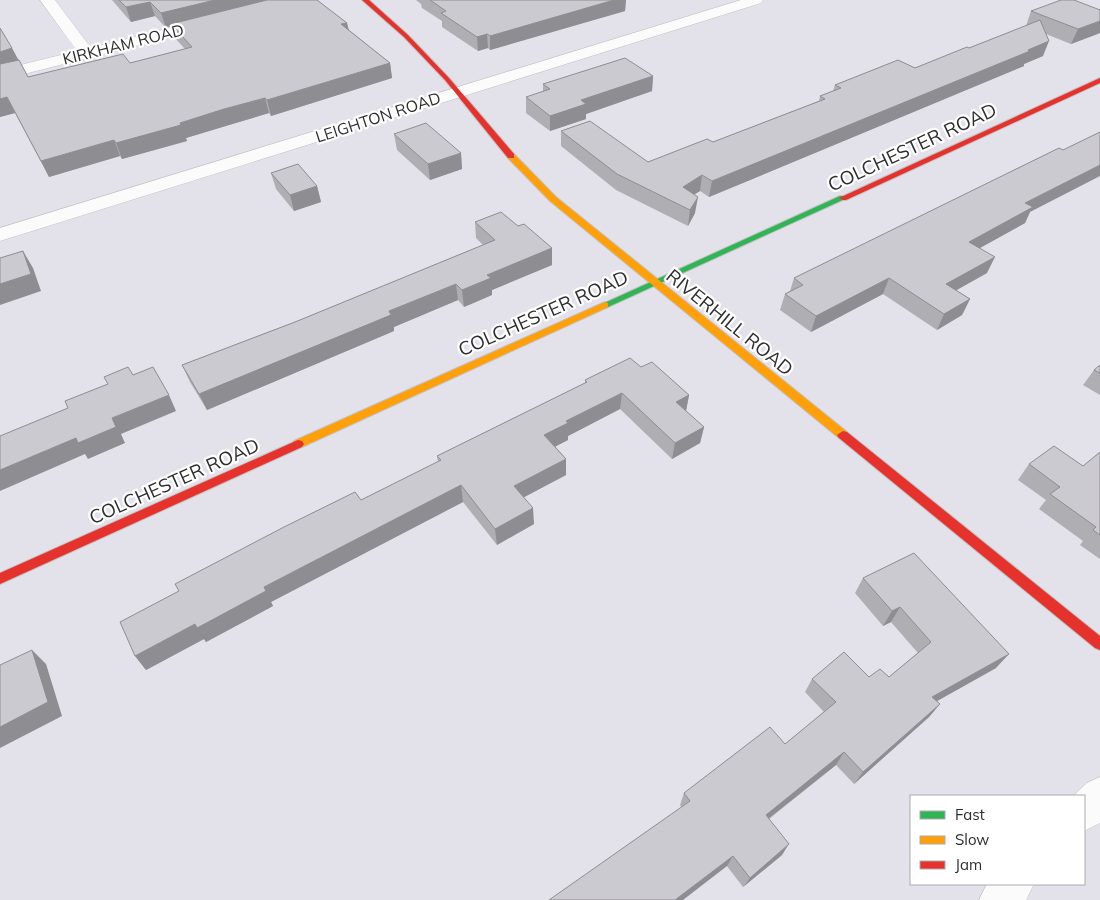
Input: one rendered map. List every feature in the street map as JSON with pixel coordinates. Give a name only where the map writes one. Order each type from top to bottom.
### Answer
[{"type":"street","points":[[47,0],[86,53]]},
{"type":"street","name":"RIVERHILL ROAD","points":[[365,0],[406,36],[458,92],[498,142],[553,199],[1100,644]]},
{"type":"street","name":"LEIGHTON ROAD","points":[[0,235],[756,0]]},
{"type":"street","name":"KIRKHAM ROAD","points":[[0,74],[229,18]]},
{"type":"street","name":"COLCHESTER ROAD","points":[[0,579],[1100,80]]},
{"type":"street","points":[[1085,811],[1100,796]]},
{"type":"street","points":[[998,900],[1013,885]]},
{"type":"building","points":[[119,0],[215,0],[161,13],[150,2],[126,7]]},
{"type":"building","points":[[267,0],[317,0],[347,23],[341,24],[390,63],[267,100],[265,98],[224,109],[180,123],[181,125],[116,143],[114,140],[41,161],[7,97],[0,99],[0,64],[19,60],[28,77],[123,54],[130,63],[192,47],[171,24]]},
{"type":"building","points":[[430,0],[614,0],[490,36],[487,34],[477,37],[441,13],[446,11]]},
{"type":"building","points":[[1061,0],[1074,0],[1100,10],[1100,21],[1078,29],[1031,11]]},
{"type":"building","points":[[1040,20],[1049,41],[1028,50],[1030,51],[712,181],[702,175],[683,187],[698,197],[690,210],[617,174],[561,131],[590,121],[648,162],[707,139],[713,142],[825,99],[820,96],[841,88],[835,85],[898,60],[915,68]]},
{"type":"building","points":[[0,28],[12,48],[0,52]]},
{"type":"building","points":[[625,58],[653,76],[581,100],[586,104],[550,116],[526,97],[550,89],[543,84]]},
{"type":"building","points":[[426,123],[461,153],[428,164],[394,134]]},
{"type":"building","points":[[1100,132],[1100,165],[1025,203],[1033,207],[969,242],[995,257],[946,284],[970,299],[944,314],[889,278],[816,316],[785,294],[803,285],[794,278],[1059,148],[1063,150]]},
{"type":"building","points":[[298,164],[317,186],[290,195],[271,173]]},
{"type":"building","points":[[501,212],[518,226],[524,224],[552,248],[487,275],[491,278],[462,290],[456,284],[389,311],[391,315],[199,394],[182,365],[295,322],[495,240],[475,222]]},
{"type":"building","points":[[23,251],[31,274],[0,284],[0,258]]},
{"type":"building","points":[[630,358],[641,367],[652,362],[689,395],[676,402],[704,427],[675,443],[622,393],[566,421],[568,423],[544,435],[566,459],[514,486],[533,508],[495,529],[461,485],[264,587],[266,591],[197,628],[195,624],[135,656],[120,622],[179,591],[175,584],[355,492],[361,500],[441,460],[437,456],[587,382],[585,380]]},
{"type":"building","points":[[1100,365],[1100,373],[1094,370]]},
{"type":"building","points":[[128,367],[133,375],[153,367],[169,395],[112,418],[116,427],[78,443],[76,438],[0,470],[0,436],[68,408],[65,401],[108,384],[104,377]]},
{"type":"building","points":[[1054,446],[1083,466],[1100,452],[1100,535],[1093,530],[1096,527],[1050,494],[1060,487],[1029,464]]},
{"type":"building","points":[[914,553],[1009,654],[932,697],[940,704],[863,772],[844,752],[766,815],[789,844],[750,878],[733,856],[675,900],[549,900],[690,801],[684,793],[770,727],[785,744],[836,702],[812,679],[844,652],[869,677],[880,669],[889,677],[931,642],[900,607],[892,611],[863,578]]},
{"type":"building","points":[[32,650],[48,702],[0,727],[0,665]]},
{"type":"traffic: fast","points":[[605,305],[843,198]]},
{"type":"traffic: slow","points":[[511,156],[553,199],[843,435]]},
{"type":"traffic: slow","points":[[298,444],[605,305]]},
{"type":"traffic: jam","points":[[365,0],[406,36],[447,79],[511,156]]},
{"type":"traffic: jam","points":[[843,198],[1100,80]]},
{"type":"traffic: jam","points":[[843,435],[1100,644]]},
{"type":"traffic: jam","points":[[0,579],[298,444]]}]
